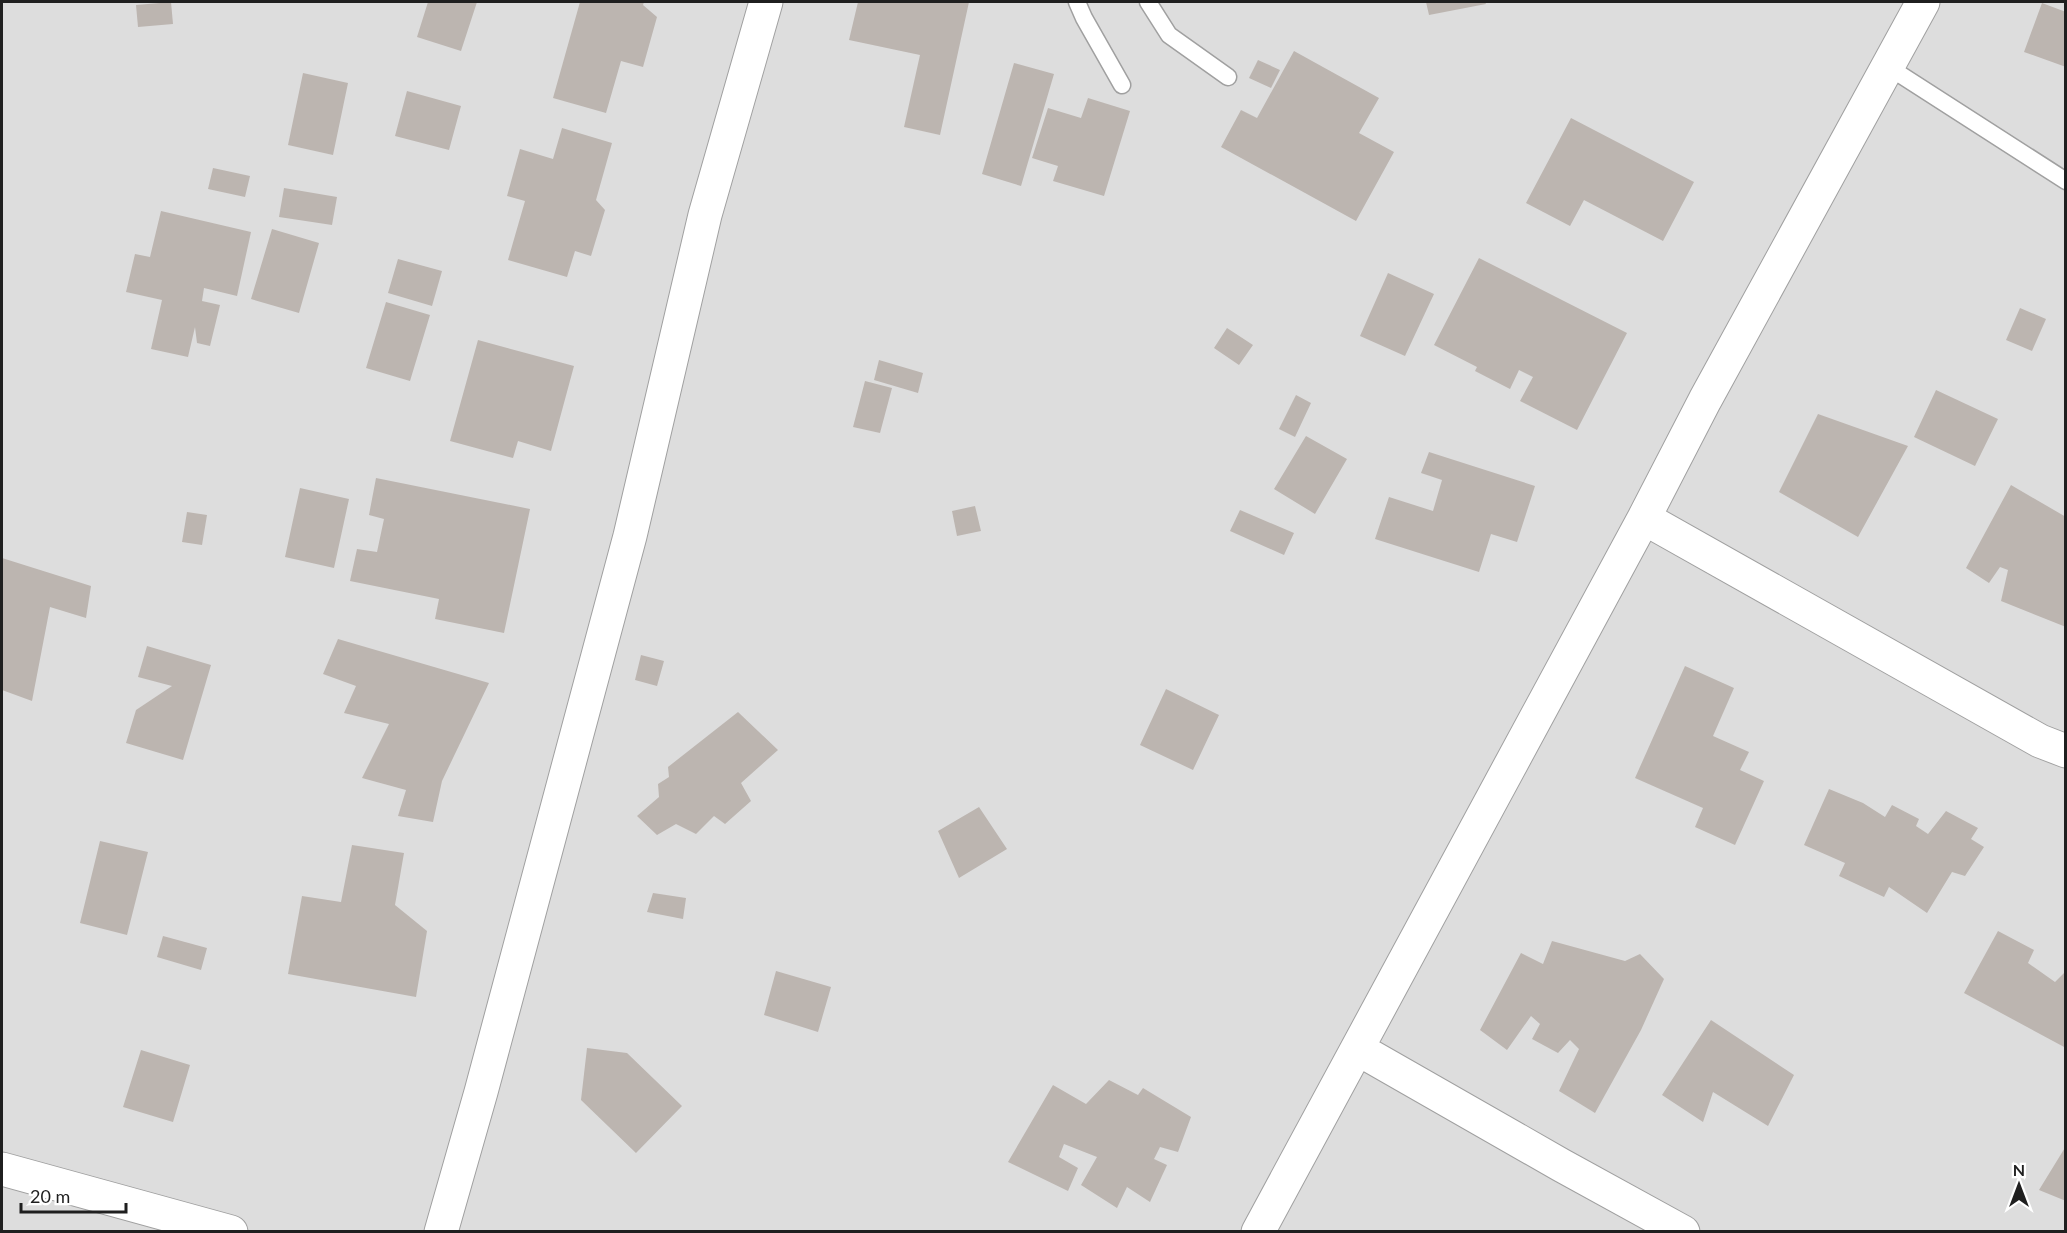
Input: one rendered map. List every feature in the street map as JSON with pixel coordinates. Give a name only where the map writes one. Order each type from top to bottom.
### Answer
[{"type":"street","points":[[441,1232],[481,1092],[630,536],[705,215],[766,2]]},
{"type":"street","points":[[1258,1232],[1644,518],[1705,400],[1923,2]]},
{"type":"street","points":[[1644,518],[2040,741],[2066,752]]},
{"type":"street","points":[[1358,1049],[1683,1232]]},
{"type":"street","points":[[2,1169],[231,1232]]},
{"type":"lane","points":[[1077,2],[1122,85]]},
{"type":"lane","points":[[1148,2],[1170,34],[1228,77]]},
{"type":"lane","points":[[1887,66],[2066,181]]},
{"type":"shaded area","points":[[2,2],[2065,2],[2065,1231],[2,1231]]},
{"type":"building","points":[[171,2],[173,24],[138,27],[136,5]]},
{"type":"building","points":[[428,2],[477,2],[461,51],[417,37]]},
{"type":"building","points":[[580,2],[644,2],[643,5],[657,17],[643,67],[621,61],[606,113],[553,98]]},
{"type":"building","points":[[858,2],[969,2],[940,135],[904,127],[920,55],[849,40]]},
{"type":"building","points":[[1426,2],[1485,2],[1486,4],[1429,15]]},
{"type":"building","points":[[2042,3],[2066,12],[2066,67],[2024,52]]},
{"type":"building","points":[[1294,51],[1379,98],[1359,133],[1394,152],[1356,221],[1221,147],[1241,110],[1257,118]]},
{"type":"building","points":[[1258,60],[1280,70],[1271,88],[1249,78]]},
{"type":"building","points":[[1014,63],[1054,74],[1021,186],[982,174]]},
{"type":"building","points":[[303,73],[348,83],[333,155],[288,145]]},
{"type":"building","points":[[407,91],[461,106],[449,150],[395,136]]},
{"type":"building","points":[[1088,98],[1130,111],[1104,196],[1053,181],[1058,166],[1032,158],[1048,108],[1081,118]]},
{"type":"building","points":[[1571,118],[1694,182],[1663,241],[1584,200],[1570,226],[1526,203]]},
{"type":"building","points":[[562,128],[612,143],[596,200],[605,210],[591,256],[575,251],[567,277],[508,260],[525,201],[507,196],[520,149],[553,159]]},
{"type":"building","points":[[213,168],[250,176],[245,197],[208,189]]},
{"type":"building","points":[[284,188],[337,197],[332,225],[279,217]]},
{"type":"building","points":[[161,211],[251,232],[237,296],[204,288],[202,301],[220,305],[210,346],[197,343],[195,327],[188,357],[151,349],[162,300],[126,292],[135,254],[150,257]]},
{"type":"building","points":[[272,229],[319,243],[299,313],[251,299]]},
{"type":"building","points":[[1479,258],[1627,333],[1577,430],[1520,401],[1533,377],[1519,370],[1510,389],[1475,371],[1477,367],[1434,345]]},
{"type":"building","points":[[398,259],[442,271],[432,306],[388,293]]},
{"type":"building","points":[[1388,273],[1434,294],[1405,356],[1360,336]]},
{"type":"building","points":[[386,302],[430,315],[410,381],[366,368]]},
{"type":"building","points":[[2020,308],[2046,319],[2032,351],[2006,340]]},
{"type":"building","points":[[1227,328],[1253,345],[1239,365],[1214,348]]},
{"type":"building","points":[[478,340],[574,366],[551,451],[518,441],[513,458],[450,441]]},
{"type":"building","points":[[879,360],[923,373],[918,393],[874,380]]},
{"type":"building","points":[[865,381],[892,388],[880,433],[853,427]]},
{"type":"building","points":[[1936,390],[1998,419],[1975,466],[1914,437]]},
{"type":"building","points":[[1296,395],[1311,403],[1295,437],[1279,429]]},
{"type":"building","points":[[1818,414],[1908,446],[1858,537],[1779,492]]},
{"type":"building","points":[[1306,436],[1347,459],[1315,514],[1274,489]]},
{"type":"building","points":[[1429,452],[1535,486],[1517,542],[1491,534],[1479,572],[1375,539],[1389,497],[1433,511],[1442,480],[1421,473]]},
{"type":"building","points":[[376,478],[530,509],[504,633],[435,619],[439,599],[350,581],[357,549],[377,552],[384,519],[369,515]]},
{"type":"building","points":[[2011,485],[2066,517],[2066,627],[2001,601],[2008,570],[2000,567],[1989,583],[1966,568]]},
{"type":"building","points":[[300,488],[349,499],[334,568],[285,557]]},
{"type":"building","points":[[975,506],[981,531],[957,536],[952,511]]},
{"type":"building","points":[[1240,510],[1294,533],[1284,555],[1230,531]]},
{"type":"building","points":[[187,512],[207,515],[202,545],[182,542]]},
{"type":"building","points":[[2,558],[91,586],[86,618],[50,607],[32,701],[2,690]]},
{"type":"building","points":[[338,639],[489,683],[442,781],[433,822],[398,816],[406,790],[362,778],[389,724],[344,713],[356,686],[323,674]]},
{"type":"building","points":[[147,646],[211,665],[183,760],[126,743],[136,710],[172,686],[138,677]]},
{"type":"building","points":[[641,655],[664,661],[657,686],[635,680]]},
{"type":"building","points":[[1685,666],[1734,688],[1713,736],[1749,752],[1740,770],[1764,781],[1735,845],[1695,827],[1703,808],[1635,778]]},
{"type":"building","points":[[1166,689],[1219,715],[1193,770],[1140,745]]},
{"type":"building","points":[[738,712],[778,750],[741,783],[751,801],[725,824],[714,816],[696,834],[676,824],[657,835],[637,816],[659,797],[658,784],[669,777],[668,767]]},
{"type":"building","points":[[1829,789],[1863,803],[1885,817],[1892,805],[1919,819],[1916,826],[1928,834],[1946,811],[1978,828],[1971,839],[1984,847],[1965,876],[1952,872],[1927,913],[1889,887],[1884,897],[1839,876],[1845,863],[1804,845]]},
{"type":"building","points":[[979,807],[1007,849],[959,878],[938,831]]},
{"type":"building","points":[[100,841],[148,852],[127,935],[80,923]]},
{"type":"building","points":[[352,845],[404,853],[395,905],[427,931],[416,997],[288,974],[302,896],[341,902]]},
{"type":"building","points":[[653,893],[686,898],[683,919],[647,912]]},
{"type":"building","points":[[1998,931],[2034,950],[2028,963],[2055,982],[2066,971],[2066,1048],[1964,993]]},
{"type":"building","points":[[163,936],[207,948],[201,970],[157,957]]},
{"type":"building","points":[[1552,941],[1625,961],[1640,954],[1664,979],[1641,1030],[1595,1113],[1559,1091],[1579,1049],[1570,1040],[1558,1053],[1532,1039],[1540,1024],[1531,1016],[1507,1050],[1480,1030],[1521,953],[1543,964]]},
{"type":"building","points":[[776,971],[831,987],[818,1032],[764,1015]]},
{"type":"building","points":[[1711,1020],[1794,1075],[1768,1126],[1713,1092],[1703,1122],[1662,1095]]},
{"type":"building","points":[[587,1048],[627,1053],[682,1106],[636,1153],[581,1100]]},
{"type":"building","points":[[141,1050],[190,1065],[173,1122],[123,1107]]},
{"type":"building","points":[[1109,1080],[1138,1095],[1143,1088],[1191,1117],[1178,1152],[1160,1147],[1154,1159],[1167,1165],[1150,1202],[1127,1187],[1117,1208],[1081,1185],[1097,1157],[1064,1144],[1059,1157],[1078,1168],[1068,1191],[1008,1162],[1053,1085],[1086,1104]]},
{"type":"building","points":[[2066,1146],[2066,1201],[2039,1190]]}]
